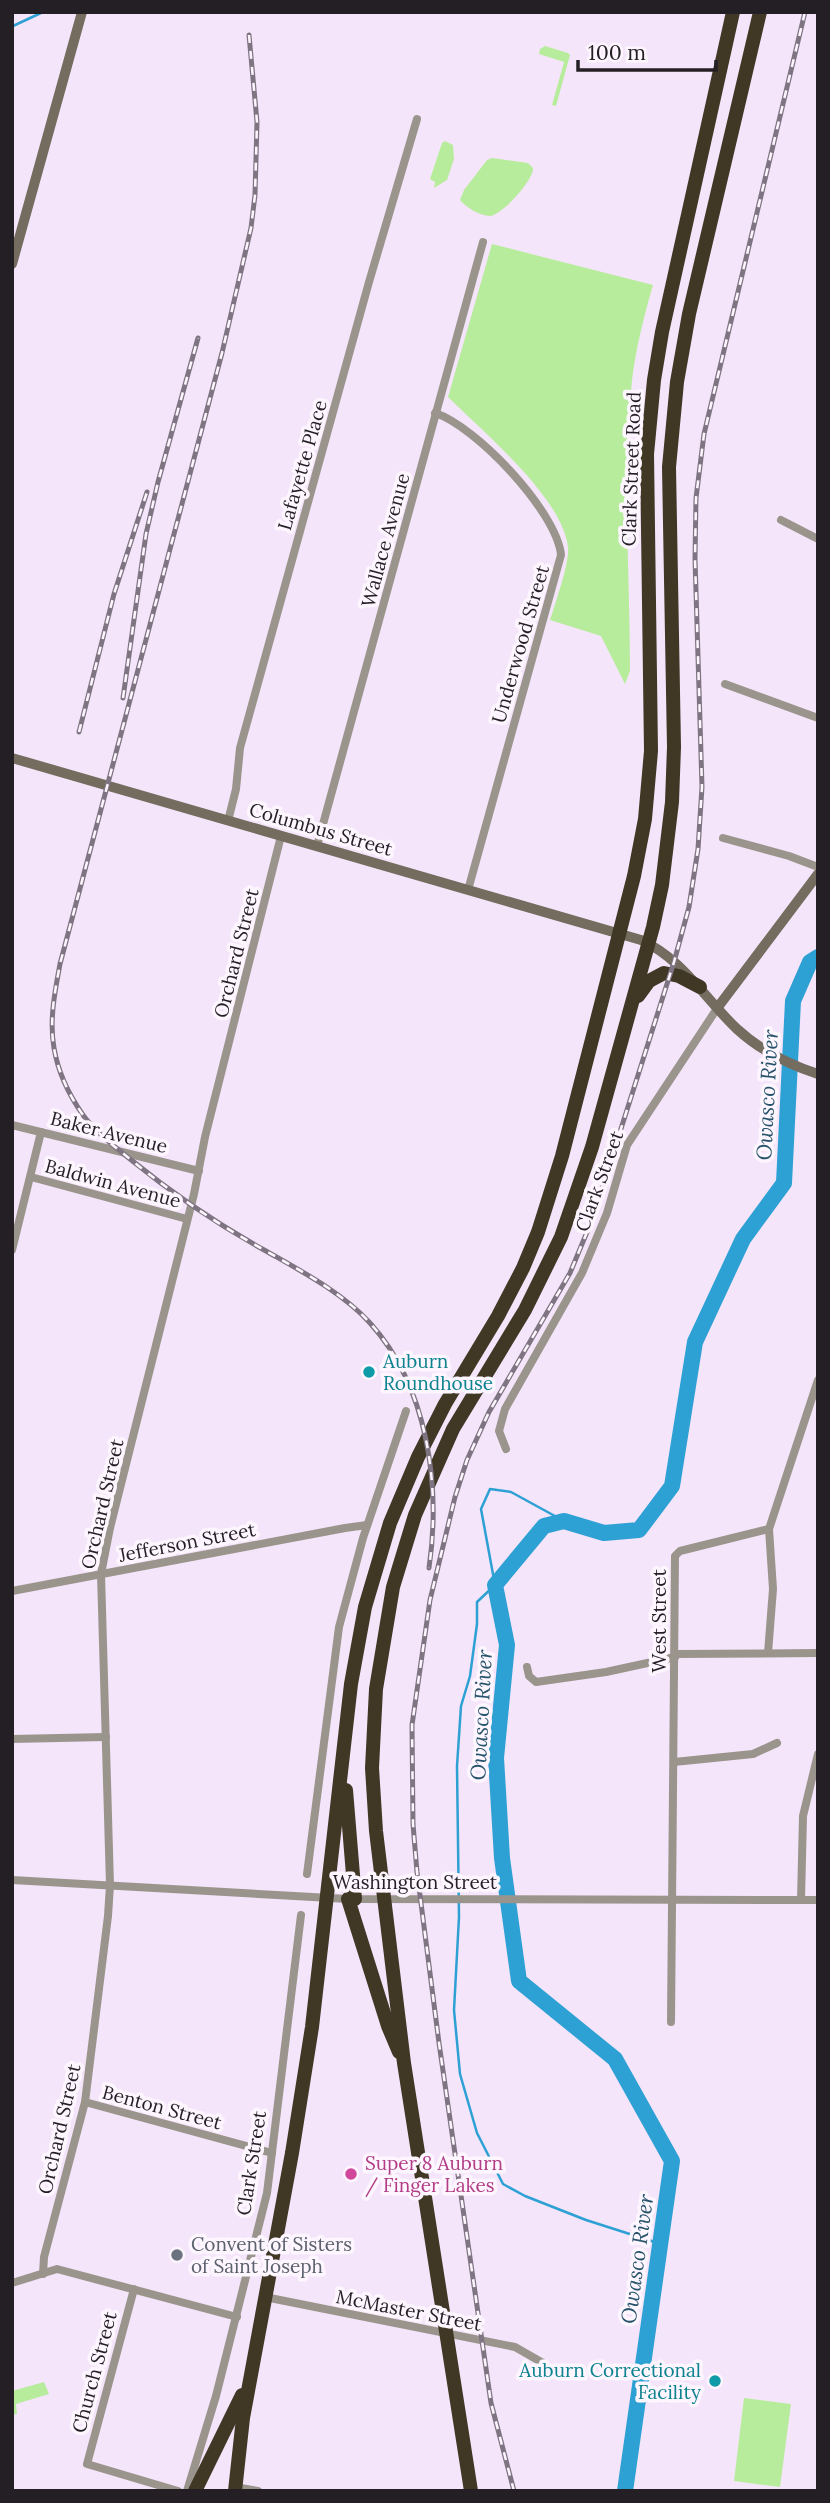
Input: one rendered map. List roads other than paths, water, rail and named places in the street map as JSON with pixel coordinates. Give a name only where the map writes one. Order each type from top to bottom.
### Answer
[{"type":"highway","name":"Clark Street Road","points":[[342,1771],[359,1637],[379,1558],[402,1493],[425,1442],[498,1316],[538,1232],[562,1156],[634,876],[646,809],[651,751],[647,485],[652,393],[662,332],[733,12]]},
{"type":"highway","points":[[730,141],[752,12]]},
{"type":"highway","points":[[471,2491],[404,2063],[373,1791],[373,1727],[380,1657],[393,1587],[415,1515],[437,1462],[470,1399],[525,1310],[561,1237],[592,1147],[649,944],[662,885],[672,802],[674,747],[669,503],[671,432],[687,325],[760,12]]},
{"type":"highway","points":[[629,1013],[645,986],[657,975],[670,974],[700,987]]},
{"type":"highway","points":[[235,2489],[249,2382],[312,2027],[342,1771]]},
{"type":"highway","points":[[342,1771],[346,1792],[351,1899],[388,2025],[404,2063]]},
{"type":"highway","points":[[195,2491],[249,2382]]},
{"type":"street","points":[[12,264],[82,12]]},
{"type":"street","name":"Lafayette Place","points":[[228,821],[237,783],[240,748],[417,119]]},
{"type":"street","name":"Wallace Avenue","points":[[317,846],[483,242]]},
{"type":"street","name":"Underwood Street","points":[[435,414],[465,429],[531,495],[551,523],[561,555],[468,890]]},
{"type":"street","points":[[781,520],[818,538]]},
{"type":"street","points":[[725,684],[818,718]]},
{"type":"street","name":"Columbus Street","points":[[12,758],[619,933],[649,944],[670,958],[747,1037],[777,1058],[818,1074]]},
{"type":"street","name":"Orchard Street","points":[[43,2274],[43,2260],[85,2102],[110,1885],[101,1574],[110,1528],[199,1171],[208,1123],[281,836]]},
{"type":"street","points":[[723,838],[818,867]]},
{"type":"street","name":"Clark Street","points":[[506,1449],[499,1431],[505,1409],[582,1273],[607,1213],[627,1145],[718,1007],[818,874]]},
{"type":"street","name":"Baker Avenue","points":[[12,1125],[199,1171]]},
{"type":"street","points":[[12,1250],[41,1132]]},
{"type":"street","name":"Baldwin Avenue","points":[[31,1177],[187,1219]]},
{"type":"street","points":[[768,1653],[773,1589],[769,1529],[818,1380]]},
{"type":"street","points":[[307,1874],[340,1627],[367,1525],[407,1411]]},
{"type":"street","name":"Jefferson Street","points":[[12,1591],[367,1525]]},
{"type":"street","name":"West Street","points":[[671,2022],[675,1556],[680,1551],[769,1529]]},
{"type":"street","points":[[527,1667],[529,1676],[536,1682],[606,1672],[675,1656],[818,1653]]},
{"type":"street","points":[[12,1739],[106,1737]]},
{"type":"street","points":[[674,1762],[753,1754],[777,1743]]},
{"type":"street","points":[[801,1900],[803,1816],[818,1754]]},
{"type":"street","name":"Washington Street","points":[[12,1880],[351,1899],[818,1900]]},
{"type":"street","name":"Clark Street","points":[[187,2491],[216,2396],[267,2193],[301,1916]]},
{"type":"street","name":"Benton Street","points":[[85,2102],[272,2153]]},
{"type":"street","points":[[12,2283],[57,2269],[237,2317]]},
{"type":"street","name":"Church Street","points":[[134,2289],[87,2464],[178,2491]]},
{"type":"street","name":"McMaster Street","points":[[265,2297],[515,2347],[542,2362]]},
{"type":"street","points":[[235,2489],[258,2491]]},
{"type":"waterway","points":[[13,26],[43,12]]},
{"type":"waterway","name":"Owasco River","points":[[625,2491],[672,2161],[615,2059],[519,1981],[502,1858],[496,1758],[507,1645],[495,1585],[544,1526],[564,1521],[604,1533],[639,1530],[672,1486],[695,1342],[743,1239],[784,1183],[793,1001],[810,962],[818,957]]},
{"type":"waterway","points":[[564,1521],[511,1492],[490,1489],[481,1509],[495,1585],[477,1602],[470,1676],[461,1706],[457,1766],[459,1917],[454,2010],[460,2074],[477,2133],[503,2184],[525,2196],[586,2220],[661,2244]]},
{"type":"railway","points":[[514,2491],[491,2403],[439,2043],[417,1872],[413,1824],[412,1725],[430,1600],[455,1497],[467,1460],[489,1412],[570,1273],[592,1220],[689,907],[698,849],[702,787],[695,559],[696,498],[704,434],[805,12]]},
{"type":"railway","points":[[249,35],[257,122],[255,195],[251,228],[222,353],[60,964],[53,1006],[54,1048],[61,1074],[83,1115],[111,1144],[196,1208],[334,1292],[370,1323],[390,1349],[405,1377],[426,1439],[433,1504],[429,1568]]},
{"type":"railway","points":[[123,698],[146,534],[198,338]]},
{"type":"railway","points":[[79,732],[114,594],[147,492]]},
{"type":"place","name":"Auburn Roundhouse","points":[[369,1372]]},
{"type":"place","name":"Super 8 Auburn / Finger Lakes","points":[[351,2174]]},
{"type":"place","name":"Convent of Sisters of Saint Joseph","points":[[177,2255]]},
{"type":"place","name":"Auburn Correctional Facility","points":[[715,2381]]}]
